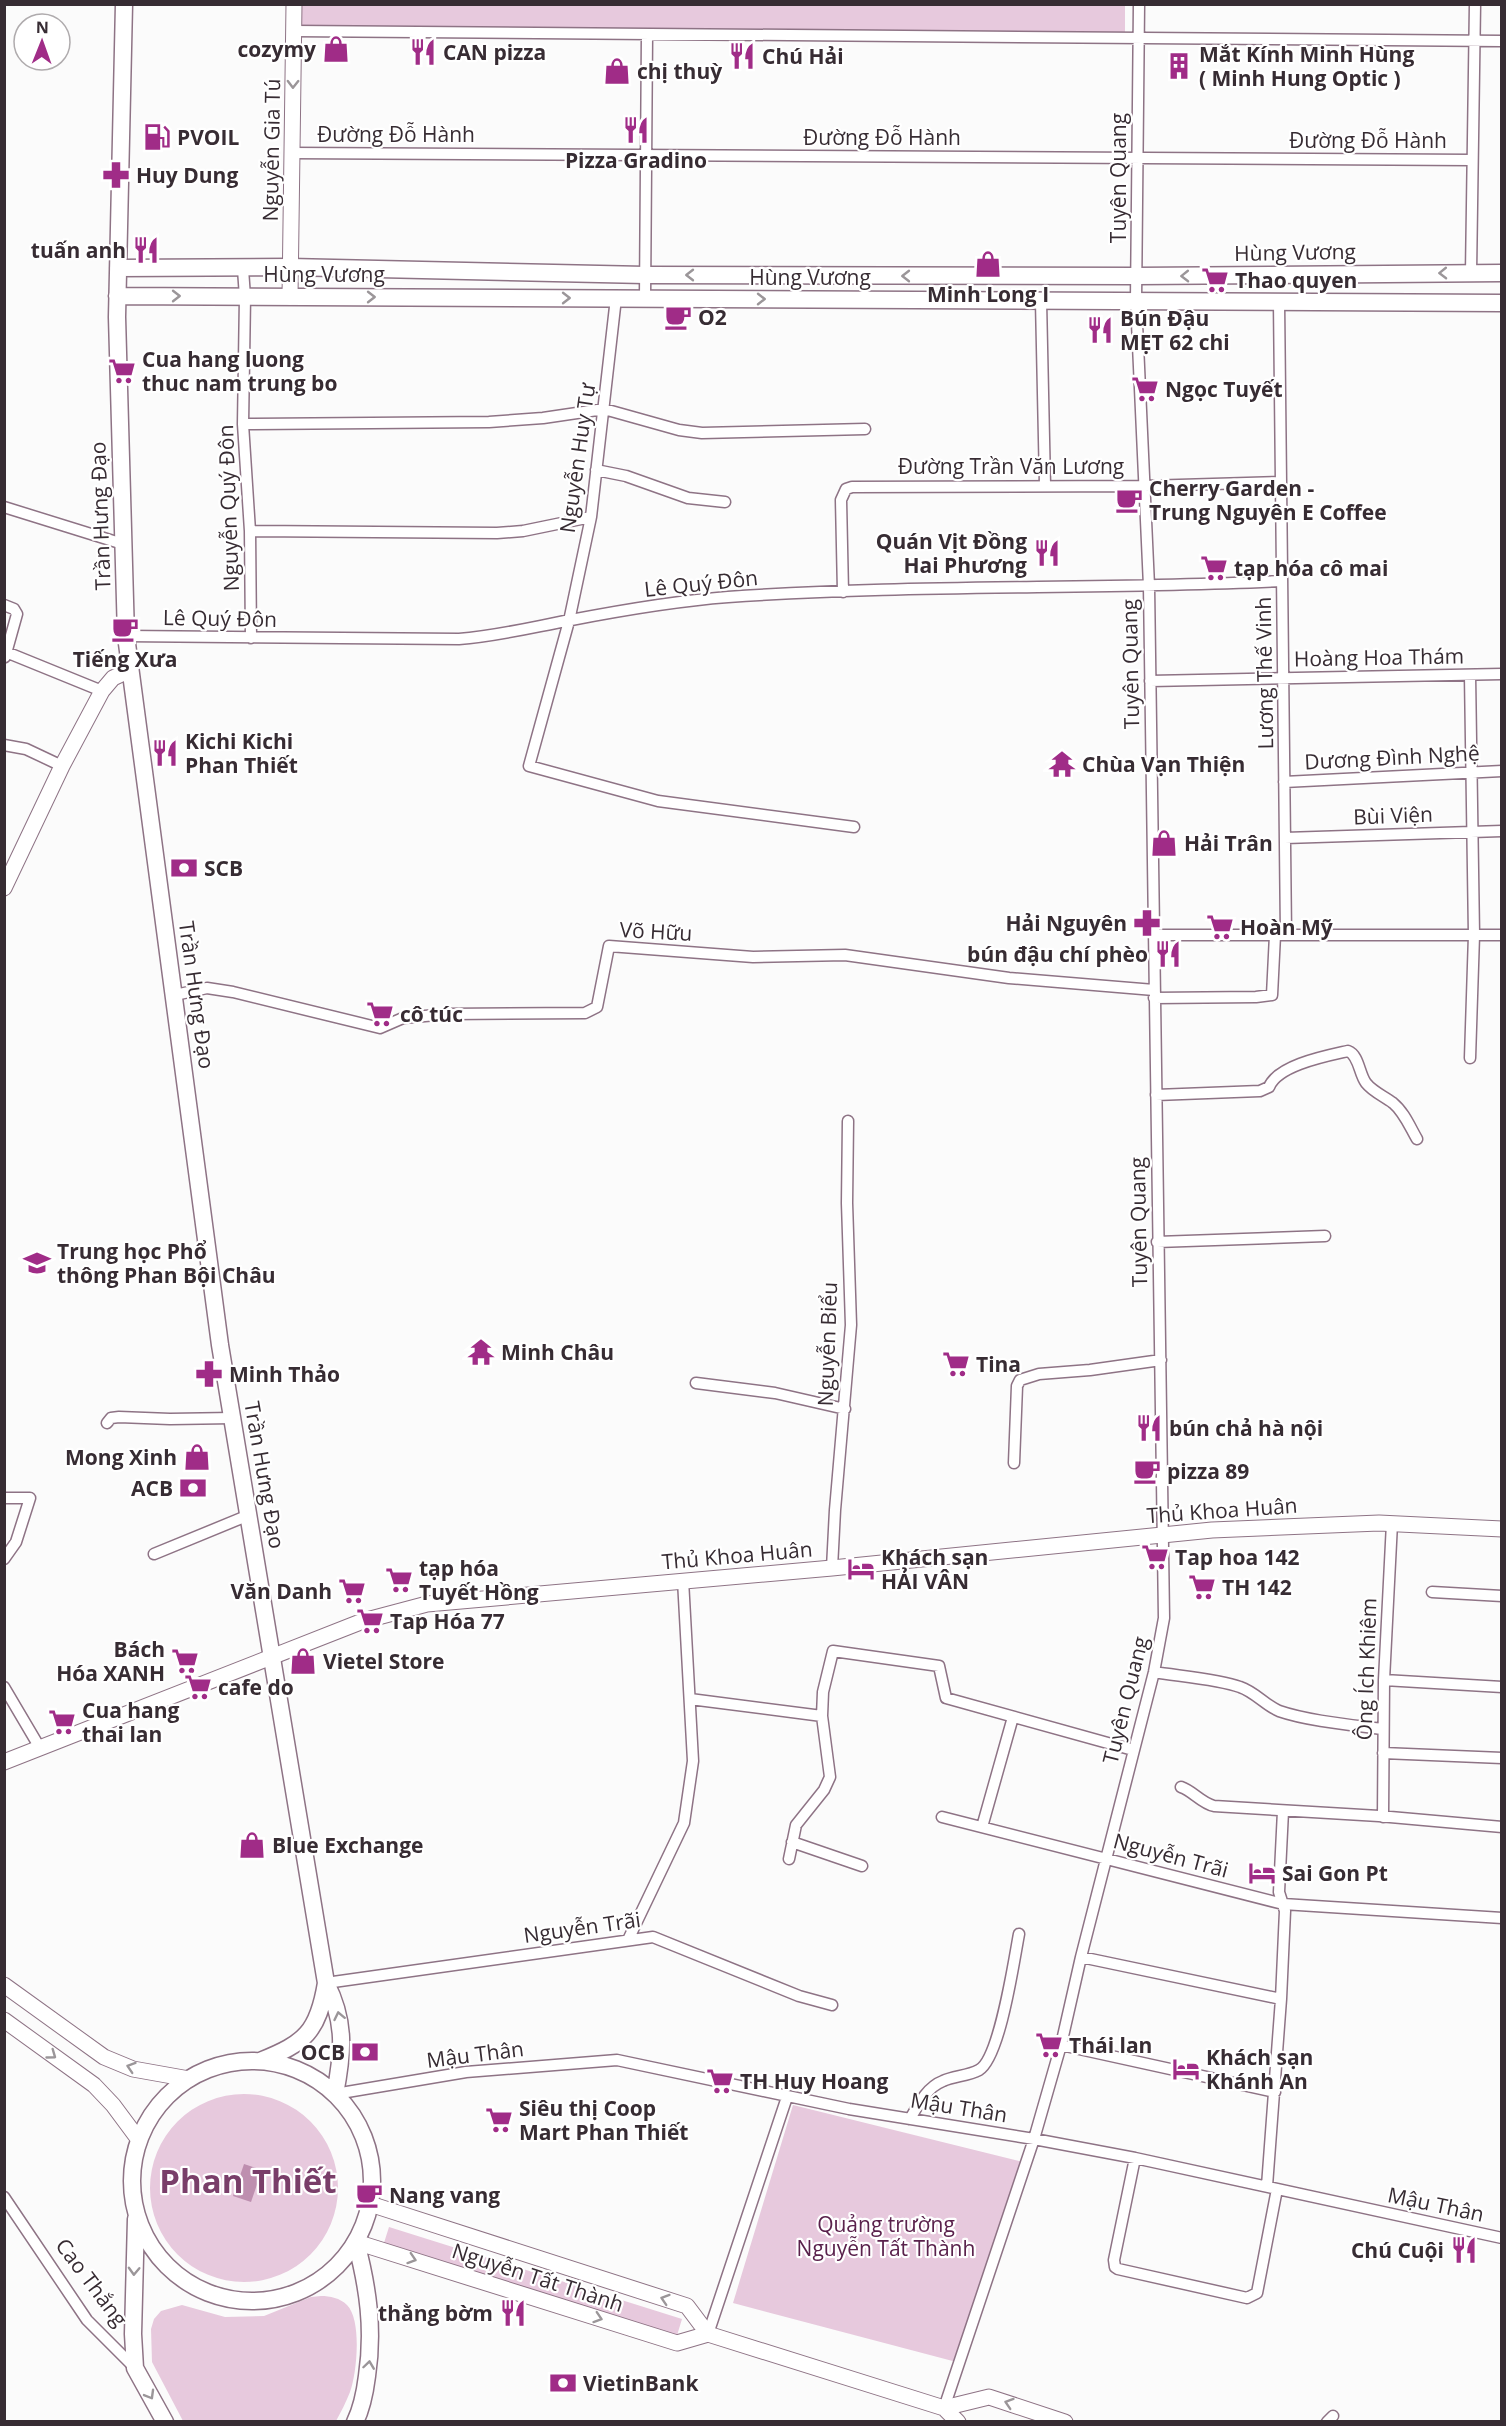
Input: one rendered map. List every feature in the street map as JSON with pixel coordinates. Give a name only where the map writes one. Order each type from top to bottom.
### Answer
[{"type":"main road","name":"Trần Hưng Đạo","points":[[124,4],[117,296],[126,636],[220,1345],[326,1983],[322,2008],[314,2025],[303,2039],[285,2051],[260,2061]]},
{"type":"main road","name":"Nguyễn Gia Tú","points":[[290,297],[294,4]]},
{"type":"main road","name":"Hùng Vương","points":[[118,268],[290,267],[645,275],[1137,276],[1502,273]]},
{"type":"main road","name":"Hùng Vương","points":[[117,296],[1502,303]]},
{"type":"main road","points":[[4,888],[62,766],[102,691],[113,678],[130,670]]},
{"type":"main road","name":"Thủ Khoa Huân","points":[[4,1762],[363,1621],[427,1604],[832,1568],[1162,1534],[1392,1523],[1502,1529]]},
{"type":"main road","name":"Trần Hưng Đạo","points":[[326,1983],[336,2002],[341,2024],[342,2049],[335,2094]]},
{"type":"main road","points":[[4,1985],[104,2057],[133,2068],[189,2079]]},
{"type":"main road","points":[[4,2020],[94,2085],[113,2105],[139,2140]]},
{"type":"main road","points":[[135,2368],[133,2334],[136,2212],[132,2188],[133,2164],[139,2140],[149,2119],[164,2099],[189,2079],[211,2068],[235,2062],[260,2061],[301,2071],[335,2094],[359,2126],[372,2164],[370,2204],[356,2242],[334,2268],[321,2279],[299,2291],[274,2298],[249,2300],[232,2298],[200,2288],[178,2275],[159,2257],[145,2236],[136,2212]]},
{"type":"main road","name":"Nguyễn Tất Thành","points":[[356,2242],[677,2343],[708,2334],[687,2306],[370,2204]]},
{"type":"main road","points":[[355,2421],[365,2389],[370,2357],[371,2319],[367,2284],[356,2242]]},
{"type":"main road","points":[[708,2334],[944,2408],[958,2421]]},
{"type":"main road","name":"Cao Thắng","points":[[135,2368],[165,2421]]},
{"type":"main road","points":[[944,2408],[989,2397],[1065,2421]]},
{"type":"street","name":"Tuyên Quang","points":[[944,2408],[1034,2139],[1061,2045],[1080,1957],[1162,1635],[1165,1598],[1157,1242],[1149,586],[1136,301],[1139,4]]},
{"type":"street","points":[[1470,273],[1475,4]]},
{"type":"street","points":[[294,31],[1502,40]]},
{"type":"street","points":[[645,298],[647,34]]},
{"type":"street","name":"Đường Đỗ Hành","points":[[291,153],[1472,160]]},
{"type":"street","name":"Nguyễn Quý Đôn","points":[[243,268],[245,297],[243,424],[250,531],[251,638]]},
{"type":"street","name":"Nguyễn Huy Tự","points":[[616,298],[591,517],[568,621],[529,766],[658,801],[854,827]]},
{"type":"street","points":[[1041,301],[1045,485]]},
{"type":"street","name":"Lương Thế Vinh","points":[[1154,994],[1246,997],[1272,994],[1280,935],[1285,838],[1279,302]]},
{"type":"street","points":[[243,424],[489,422],[543,418],[604,409],[679,430],[702,434],[865,429]]},
{"type":"street","points":[[596,470],[626,476],[688,498],[724,502]]},
{"type":"street","name":"Đường Trần Văn Lương","points":[[843,592],[841,500],[846,489],[852,487],[1145,486],[1281,482]]},
{"type":"street","points":[[4,507],[123,544]]},
{"type":"street","points":[[250,531],[498,533],[523,531],[591,517]]},
{"type":"street","name":"Lê Quý Đôn","points":[[126,636],[459,639],[511,634],[568,621],[680,602],[843,592],[1282,581]]},
{"type":"street","points":[[4,605],[14,609],[18,614],[5,654],[102,691]]},
{"type":"street","name":"Hoàng Hoa Thám","points":[[1150,681],[1502,674]]},
{"type":"street","points":[[1470,675],[1474,935],[1470,1058]]},
{"type":"street","points":[[4,745],[26,749],[62,766]]},
{"type":"street","name":"Dương Đình Nghệ","points":[[1284,782],[1502,771]]},
{"type":"street","name":"Bùi Viện","points":[[1285,838],[1502,831]]},
{"type":"street","points":[[1154,935],[1502,935]]},
{"type":"street","name":"Võ Hữu","points":[[175,995],[207,988],[233,992],[381,1028],[403,1018],[447,1014],[585,1013],[597,1007],[609,946],[753,957],[845,955],[1009,978],[1154,994]]},
{"type":"street","points":[[1156,1095],[1260,1090],[1269,1087],[1273,1077],[1303,1063],[1348,1051],[1354,1055],[1364,1081],[1370,1088],[1394,1103],[1417,1139]]},
{"type":"street","name":"Nguyễn Biểu","points":[[832,1568],[852,1324],[847,1203],[848,1121]]},
{"type":"street","points":[[1157,1242],[1325,1236]]},
{"type":"street","points":[[1014,1464],[1017,1386],[1020,1380],[1039,1374],[1090,1370],[1161,1360]]},
{"type":"street","points":[[696,1383],[775,1393],[845,1409]]},
{"type":"street","points":[[107,1423],[111,1418],[119,1417],[233,1418]]},
{"type":"street","points":[[4,1498],[30,1497],[16,1542],[4,1559]]},
{"type":"street","points":[[154,1554],[249,1515]]},
{"type":"street","name":"Ông Ích Khiêm","points":[[1383,1817],[1384,1680],[1392,1523]]},
{"type":"street","points":[[628,1940],[684,1823],[693,1761],[683,1580]]},
{"type":"street","points":[[1432,1592],[1502,1596]]},
{"type":"street","points":[[789,1859],[796,1826],[824,1790],[830,1777],[822,1716],[825,1676],[833,1651],[939,1666],[946,1698],[1132,1749]]},
{"type":"street","points":[[1154,1672],[1239,1686],[1253,1693],[1270,1707],[1282,1712],[1346,1724],[1383,1728]]},
{"type":"street","points":[[1384,1680],[1502,1687]]},
{"type":"street","points":[[4,1687],[40,1748]]},
{"type":"street","points":[[690,1699],[822,1716]]},
{"type":"street","points":[[982,1827],[1013,1717]]},
{"type":"street","points":[[1383,1753],[1502,1758]]},
{"type":"street","points":[[1181,1787],[1190,1790],[1206,1804],[1214,1806],[1502,1827]]},
{"type":"street","points":[[1135,2158],[1114,2266],[1118,2270],[1246,2298],[1257,2293],[1272,2188],[1285,1911],[1279,1892],[1282,1811]]},
{"type":"street","name":"Nguyễn Trãi","points":[[942,1817],[1283,1904],[1502,1918]]},
{"type":"street","points":[[792,1842],[862,1866]]},
{"type":"street","points":[[910,2119],[922,2098],[941,2081],[979,2070],[992,2054],[1005,2006],[1019,1934]]},
{"type":"street","name":"Nguyễn Trãi","points":[[326,1983],[653,1937],[799,1996],[832,2005]]},
{"type":"street","points":[[1080,1957],[1281,1999]]},
{"type":"street","points":[[1061,2045],[1275,2092]]},
{"type":"street","name":"Mậu Thân","points":[[335,2094],[466,2072],[617,2060],[787,2097],[1135,2158],[1502,2238]]},
{"type":"street","points":[[708,2334],[787,2097]]},
{"type":"street","name":"Cao Thắng","points":[[4,2197],[87,2320],[135,2368]]},
{"type":"green space","points":[[301,4],[1125,5],[1125,34],[301,27]]},
{"type":"green space","points":[[244,2094],[271,2098],[288,2105],[310,2122],[327,2144],[334,2161],[338,2188],[334,2215],[327,2232],[310,2254],[288,2271],[271,2278],[244,2282],[217,2278],[200,2271],[178,2254],[161,2232],[154,2215],[150,2188],[154,2161],[161,2144],[178,2122],[200,2105],[217,2098]]},
{"type":"green space","name":"Quảng trường Nguyễn Tất Thành","points":[[793,2105],[1023,2162],[964,2364],[733,2303]]},
{"type":"green space","points":[[389,2227],[682,2319],[675,2342],[383,2246]]},
{"type":"green space","points":[[311,2297],[335,2298],[347,2305],[355,2322],[357,2347],[352,2383],[336,2421],[183,2421],[152,2362],[151,2329],[154,2319],[161,2311],[182,2305],[225,2317],[264,2316]]},
{"type":"shaded area","points":[[244,2164],[262,2170],[251,2202],[233,2196]]},
{"type":"place","name":"cozymy","points":[[336,49]]},
{"type":"place","name":"CAN pizza","points":[[423,52]]},
{"type":"place","name":"Chú Hải","points":[[742,56]]},
{"type":"place","name":"Mắt Kính Minh Hùng ( Minh Hung Optic )","points":[[1179,66]]},
{"type":"place","name":"chị thuỳ","points":[[617,71]]},
{"type":"place","name":"Pizza Gradino","points":[[636,130]]},
{"type":"place","name":"PVOIL","points":[[157,137]]},
{"type":"place","name":"Huy Dung","points":[[116,175]]},
{"type":"place","name":"tuấn anh","points":[[146,250]]},
{"type":"place","name":"Minh Long I","points":[[988,264]]},
{"type":"place","name":"Thao quyen","points":[[1215,280]]},
{"type":"place","name":"O2","points":[[678,317]]},
{"type":"place","name":"Bún Đậu MẸT 62 chi","points":[[1100,330]]},
{"type":"place","name":"Cua hang luong thuc nam trung bo","points":[[122,371]]},
{"type":"place","name":"Ngọc Tuyết","points":[[1145,389]]},
{"type":"place","name":"Cherry Garden - Trung Nguyên E Coffee","points":[[1129,500]]},
{"type":"place","name":"Quán Vịt Đồng Hai Phương","points":[[1047,553]]},
{"type":"place","name":"tạp hóa cô mai","points":[[1214,568]]},
{"type":"place","name":"Tiếng Xưa","points":[[125,629]]},
{"type":"place","name":"Kichi Kichi Phan Thiết","points":[[165,753]]},
{"type":"place","name":"Chùa Vạn Thiện","points":[[1062,764]]},
{"type":"place","name":"Hải Trân","points":[[1164,843]]},
{"type":"place","name":"SCB","points":[[184,868]]},
{"type":"place","name":"Hải Nguyên","points":[[1147,923]]},
{"type":"place","name":"Hoàn Mỹ","points":[[1220,927]]},
{"type":"place","name":"bún đậu chí phèo","points":[[1168,954]]},
{"type":"place","name":"cô túc","points":[[380,1014]]},
{"type":"place","name":"Trung học Phổ thông Phan Bội Châu","points":[[37,1263]]},
{"type":"place","name":"Minh Châu","points":[[481,1352]]},
{"type":"place","name":"Tina","points":[[956,1364]]},
{"type":"place","name":"Minh Thảo","points":[[209,1374]]},
{"type":"place","name":"bún chả hà nội","points":[[1149,1428]]},
{"type":"place","name":"Mong Xinh","points":[[197,1457]]},
{"type":"place","name":"pizza 89","points":[[1147,1471]]},
{"type":"place","name":"ACB","points":[[193,1488]]},
{"type":"place","name":"Tap hoa 142","points":[[1155,1557]]},
{"type":"place","name":"Khách sạn HẢI VÂN","points":[[861,1569]]},
{"type":"place","name":"tạp hóa Tuyết Hồng","points":[[399,1580]]},
{"type":"place","name":"TH 142","points":[[1202,1587]]},
{"type":"place","name":"Văn Danh","points":[[352,1591]]},
{"type":"place","name":"Tap Hóa 77","points":[[370,1621]]},
{"type":"place","name":"Bách Hóa XANH","points":[[185,1661]]},
{"type":"place","name":"Vietel Store","points":[[303,1661]]},
{"type":"place","name":"cafe do","points":[[198,1687]]},
{"type":"place","name":"Cua hang thai lan","points":[[62,1722]]},
{"type":"place","name":"Blue Exchange","points":[[252,1845]]},
{"type":"place","name":"Sai Gon Pt","points":[[1262,1873]]},
{"type":"place","name":"Thái lan","points":[[1049,2045]]},
{"type":"place","name":"OCB","points":[[365,2052]]},
{"type":"place","name":"Khách sạn Khánh An","points":[[1186,2069]]},
{"type":"place","name":"TH Huy Hoang","points":[[720,2081]]},
{"type":"place","name":"Siêu thị Coop Mart Phan Thiết","points":[[499,2120]]},
{"type":"place","name":"Nang vang","points":[[369,2195]]},
{"type":"place","name":"Chú Cuội","points":[[1464,2250]]},
{"type":"place","name":"thằng bờm","points":[[513,2313]]},
{"type":"place","name":"VietinBank","points":[[563,2383]]},
{"type":"district","name":"Phan Thiết","points":[[248,2180]]}]
